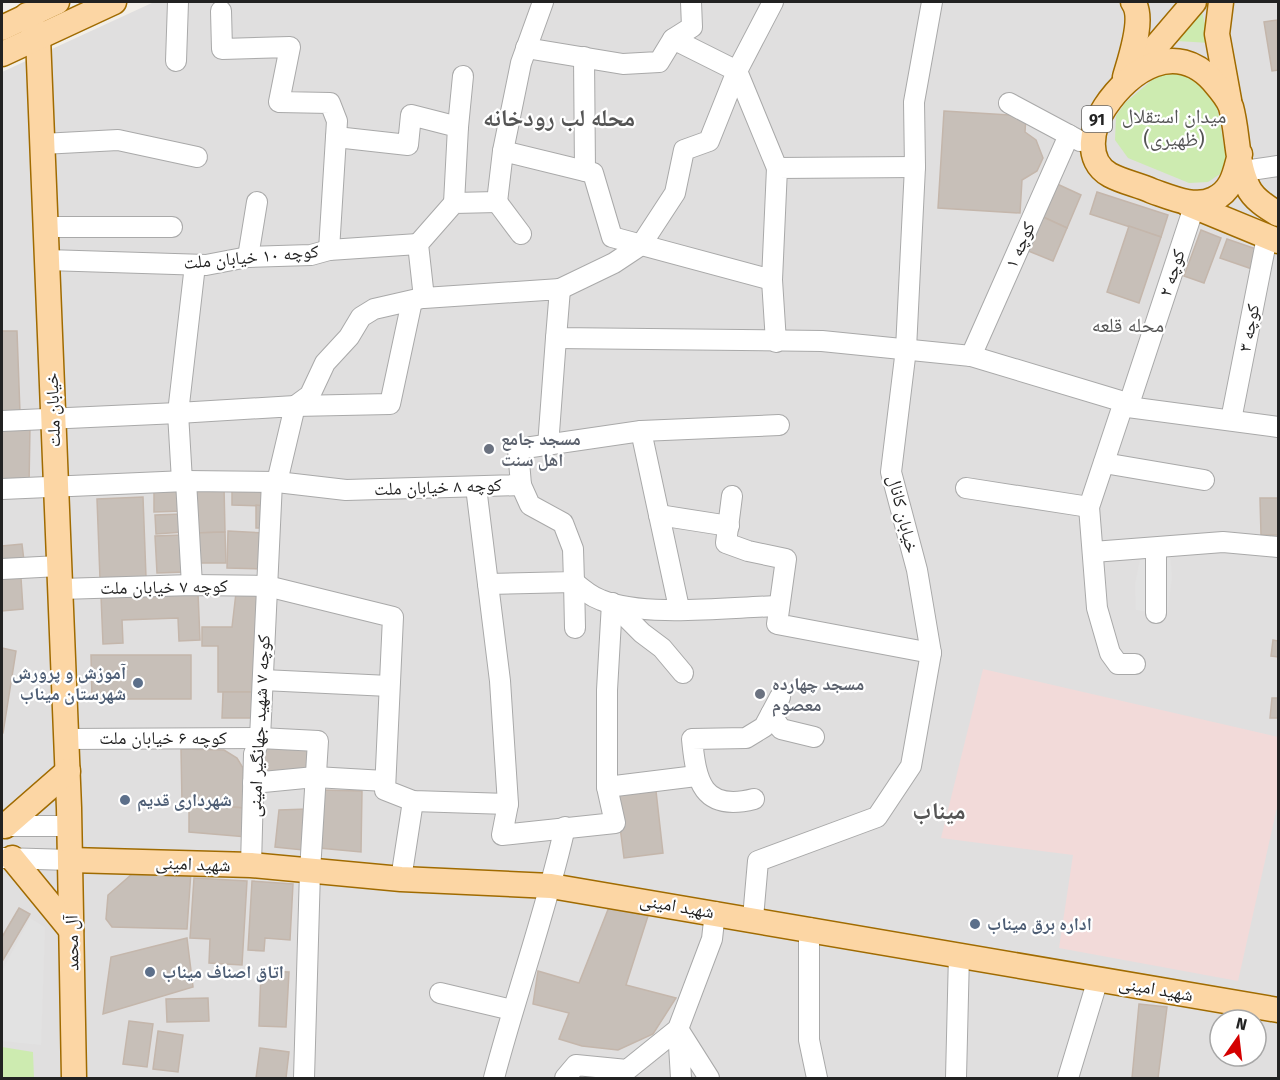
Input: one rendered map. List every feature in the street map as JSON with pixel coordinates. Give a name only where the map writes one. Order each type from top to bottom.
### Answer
[{"type":"main road","points":[[2,27],[57,2]]},
{"type":"main road","points":[[2,54],[114,2]]},
{"type":"main road","name":"91","points":[[1194,2],[1098,117],[1091,139],[1095,159],[1108,174],[1273,239]]},
{"type":"main road","points":[[1204,2],[1217,34]]},
{"type":"main road","name":"91","points":[[1221,2],[1217,34],[1248,188],[1266,207],[1278,213]]},
{"type":"main road","points":[[1127,81],[1136,41],[1139,3]]},
{"type":"main road","name":"خیابان ملت","points":[[27,15],[38,37],[69,817]]},
{"type":"main road","name":"91","points":[[1127,81],[1157,63],[1179,61],[1203,70],[1230,105]]},
{"type":"main road","name":"91","points":[[1186,203],[1207,201],[1227,190],[1242,163]]},
{"type":"main road","points":[[3,826],[68,771]]},
{"type":"main road","name":"آل محمد","points":[[69,817],[74,1078]]},
{"type":"main road","points":[[7,858],[71,930]]},
{"type":"main road","name":"شهید امینی","points":[[70,860],[252,865],[401,879],[551,886],[753,918],[1278,1010]]},
{"type":"street","points":[[176,61],[178,2]]},
{"type":"street","points":[[521,234],[497,202],[503,151],[514,93],[526,48],[543,2]]},
{"type":"street","points":[[526,48],[623,64],[659,62],[673,39],[692,27],[691,2]]},
{"type":"street","points":[[295,406],[310,395],[325,363],[349,338],[361,317],[374,309],[418,299],[560,289],[614,262],[641,245],[675,193],[684,150],[709,141],[737,71],[773,2]]},
{"type":"street","name":"خیابان کانال","points":[[753,918],[758,861],[877,817],[911,766],[931,653],[917,570],[891,472],[906,349],[915,167],[914,102],[932,2]]},
{"type":"street","points":[[221,11],[222,49],[290,47],[279,102],[330,103],[337,121],[328,250]]},
{"type":"street","points":[[673,39],[737,71],[777,168],[772,280],[776,342]]},
{"type":"street","points":[[584,57],[585,171]]},
{"type":"street","points":[[2,421],[295,406],[390,404],[418,299],[418,244],[454,203],[462,76]]},
{"type":"street","points":[[1009,103],[1093,148]]},
{"type":"street","points":[[336,137],[408,145],[411,115],[458,127]]},
{"type":"street","name":"کوچه ۱","points":[[971,356],[1070,135]]},
{"type":"street","points":[[42,144],[118,140],[196,157]]},
{"type":"street","points":[[503,151],[592,173],[612,237],[772,280]]},
{"type":"street","points":[[1242,163],[1278,166]]},
{"type":"street","points":[[777,168],[915,167]]},
{"type":"street","points":[[248,257],[257,202]]},
{"type":"street","points":[[454,203],[497,202]]},
{"type":"street","name":"کوچه ۲","points":[[1089,507],[1126,404],[1186,203]]},
{"type":"street","points":[[46,227],[172,227]]},
{"type":"street","name":"کوچه ۳","points":[[1231,420],[1273,239]]},
{"type":"street","name":"کوچه ۱۰ خیابان ملت","points":[[47,260],[195,265],[248,257],[311,255],[328,250],[418,244]]},
{"type":"street","points":[[192,585],[178,413],[195,265]]},
{"type":"street","points":[[548,446],[560,289]]},
{"type":"street","points":[[556,338],[822,341],[971,356],[1126,404],[1278,427]]},
{"type":"street","name":"کوچه ۷ شهید جهانگیر امینی","points":[[252,865],[254,754],[260,738],[274,482],[295,406]]},
{"type":"street","name":"کوچه ۸ خیابان ملت","points":[[2,489],[184,481],[274,482],[346,490],[521,485],[518,449],[641,431],[779,425]]},
{"type":"street","points":[[641,431],[679,608]]},
{"type":"street","points":[[1104,463],[1204,480]]},
{"type":"street","points":[[521,485],[530,505],[563,524],[573,549],[575,628]]},
{"type":"street","points":[[476,487],[500,681],[508,804],[502,835],[615,823],[607,787],[607,690],[612,603]]},
{"type":"street","points":[[966,488],[1089,507],[1097,608],[1110,653],[1118,664],[1135,664]]},
{"type":"street","points":[[732,496],[726,543],[748,551],[786,559],[777,624],[931,653]]},
{"type":"street","points":[[659,515],[729,526]]},
{"type":"street","points":[[1093,552],[1156,549],[1223,542],[1278,547]]},
{"type":"street","points":[[1156,549],[1156,613]]},
{"type":"street","name":"کوچه ۷ خیابان ملت","points":[[2,569],[60,578],[192,585],[267,586],[393,617],[389,687]]},
{"type":"street","points":[[488,584],[574,582],[588,594],[612,603],[650,609],[779,606]]},
{"type":"street","points":[[612,603],[662,648],[683,673]]},
{"type":"street","points":[[263,680],[389,687],[385,790],[413,801],[508,804]]},
{"type":"street","points":[[754,799],[736,803],[707,794],[696,776],[692,739],[746,738],[764,727],[775,706],[781,729],[814,737]]},
{"type":"street","name":"کوچه ۶ خیابان ملت","points":[[66,739],[260,738],[318,741],[315,777]]},
{"type":"street","points":[[607,787],[696,776]]},
{"type":"street","points":[[253,783],[315,777],[386,780]]},
{"type":"street","points":[[304,1078],[315,777]]},
{"type":"street","points":[[401,879],[413,801]]},
{"type":"street","points":[[3,826],[69,817]]},
{"type":"street","points":[[494,1078],[512,1010],[551,886],[565,827]]},
{"type":"street","points":[[7,858],[70,860]]},
{"type":"street","points":[[681,1078],[678,1029],[712,939],[715,912]]},
{"type":"street","points":[[809,928],[809,1040],[817,1078]]},
{"type":"street","points":[[956,1078],[959,954]]},
{"type":"street","points":[[1068,1078],[1098,979]]},
{"type":"street","points":[[440,993],[512,1010]]},
{"type":"street","points":[[565,1078],[576,1065],[627,1070],[678,1029]]},
{"type":"street","points":[[678,1029],[709,1078]]},
{"type":"shaded area","name":"میناب","points":[[154,2],[1278,2],[1278,1078],[2,1078],[2,72]]},
{"type":"shaded area","points":[[1170,553],[1172,577],[1167,615],[1136,610],[1135,584],[1141,555]]},
{"type":"shaded area","points":[[983,669],[1278,737],[1278,803],[1238,981],[1059,948],[1073,855],[941,838]]},
{"type":"shaded area","points":[[30,918],[45,927],[41,1045],[2,1041],[2,971]]},
{"type":"green space","points":[[1202,12],[1210,43],[1177,41]]},
{"type":"green space","points":[[1183,70],[1215,95],[1226,158],[1220,174],[1208,182],[1189,183],[1128,158],[1115,140],[1116,116],[1125,103],[1158,75]]},
{"type":"green space","points":[[2,1047],[33,1052],[34,1078],[2,1078]]},
{"type":"building","points":[[1277,20],[1278,70],[1272,71],[1264,22]]},
{"type":"building","points":[[944,111],[1026,116],[1025,132],[1036,140],[1043,158],[1037,171],[1022,180],[1020,213],[938,208]]},
{"type":"building","points":[[1055,183],[1081,195],[1067,228],[1041,216]]},
{"type":"building","points":[[1097,192],[1168,215],[1161,237],[1090,214]]},
{"type":"building","points":[[1041,216],[1067,228],[1053,261],[1026,250]]},
{"type":"building","points":[[1129,226],[1161,237],[1139,303],[1107,292]]},
{"type":"building","points":[[1201,230],[1221,238],[1204,283],[1184,276]]},
{"type":"building","points":[[1227,239],[1259,250],[1252,269],[1220,258]]},
{"type":"building","points":[[2,331],[17,331],[20,413],[2,413]]},
{"type":"building","points":[[2,426],[30,426],[29,485],[2,485]]},
{"type":"building","points":[[232,485],[265,486],[264,506],[232,505]]},
{"type":"building","points":[[193,486],[224,486],[225,532],[194,533]]},
{"type":"building","points":[[181,489],[182,511],[154,512],[154,490]]},
{"type":"building","points":[[143,497],[146,577],[100,579],[97,499]]},
{"type":"building","points":[[1260,498],[1278,498],[1278,535],[1261,535]]},
{"type":"building","points":[[256,505],[264,506],[264,528],[256,528]]},
{"type":"building","points":[[182,514],[183,532],[156,534],[155,515]]},
{"type":"building","points":[[228,531],[264,533],[263,569],[227,568]]},
{"type":"building","points":[[225,532],[226,563],[195,563],[194,533]]},
{"type":"building","points":[[183,535],[185,572],[157,573],[155,536]]},
{"type":"building","points":[[22,544],[24,561],[2,563],[2,546]]},
{"type":"building","points":[[21,578],[23,609],[2,611],[2,579]]},
{"type":"building","points":[[198,593],[200,640],[179,641],[178,618],[122,620],[123,643],[103,644],[101,596]]},
{"type":"building","points":[[236,593],[258,593],[258,692],[218,692],[218,646],[202,646],[202,627],[232,627]]},
{"type":"building","points":[[1273,640],[1278,641],[1278,657],[1271,656]]},
{"type":"building","points":[[2,648],[16,651],[3,733],[2,733]]},
{"type":"building","points":[[91,655],[191,655],[191,699],[92,699]]},
{"type":"building","points":[[223,692],[258,692],[258,718],[222,718]]},
{"type":"building","points":[[1272,698],[1278,698],[1278,718],[1270,718]]},
{"type":"building","points":[[263,744],[311,745],[309,775],[261,779]]},
{"type":"building","points":[[181,749],[224,750],[237,758],[243,768],[245,808],[182,803]]},
{"type":"building","points":[[320,790],[362,791],[361,852],[319,848]]},
{"type":"building","points":[[656,791],[663,853],[624,858],[616,796]]},
{"type":"building","points":[[189,804],[245,808],[247,837],[189,832]]},
{"type":"building","points":[[307,809],[303,850],[275,847],[279,810]]},
{"type":"building","points":[[140,867],[191,871],[187,929],[112,927],[106,919],[108,895]]},
{"type":"building","points":[[194,878],[247,881],[242,965],[209,963],[210,939],[190,938]]},
{"type":"building","points":[[252,881],[293,884],[290,940],[265,938],[264,951],[248,950]]},
{"type":"building","points":[[611,902],[648,916],[626,985],[676,998],[653,1034],[618,1050],[582,1046],[559,1039],[569,1013],[533,1004],[538,971],[579,983]]},
{"type":"building","points":[[19,908],[30,914],[3,960],[2,937]]},
{"type":"building","name":"اتاق اصناف میناب","points":[[187,938],[193,987],[103,1014],[111,957]]},
{"type":"building","points":[[261,971],[289,972],[286,1027],[259,1026]]},
{"type":"building","points":[[208,998],[209,1021],[167,1022],[166,999]]},
{"type":"building","points":[[1139,1004],[1167,1007],[1158,1078],[1132,1078]]},
{"type":"building","points":[[129,1021],[153,1024],[147,1067],[123,1064]]},
{"type":"building","points":[[158,1031],[183,1035],[178,1072],[153,1069]]},
{"type":"building","points":[[260,1048],[289,1052],[286,1078],[256,1078]]},
{"type":"place","name":"مسجد جامع اهل سنت","points":[[489,449]]},
{"type":"place","name":"آموزش و پرورش شهرستان میناب","points":[[138,683]]},
{"type":"place","name":"مسجد چهارده معصوم","points":[[760,694]]},
{"type":"place","name":"شهرداری قدیم","points":[[125,800]]},
{"type":"place","name":"اداره برق میناب","points":[[975,924]]},
{"type":"place","name":"اتاق اصناف میناب","points":[[150,972]]},
{"type":"district","name":"محله لب رودخانه","points":[[559,118]]},
{"type":"district","name":"میدان استقلال (ظهیری)","points":[[1174,128]]},
{"type":"district","name":"محله قلعه","points":[[1128,325]]},
{"type":"district","name":"میناب","points":[[939,811]]}]
